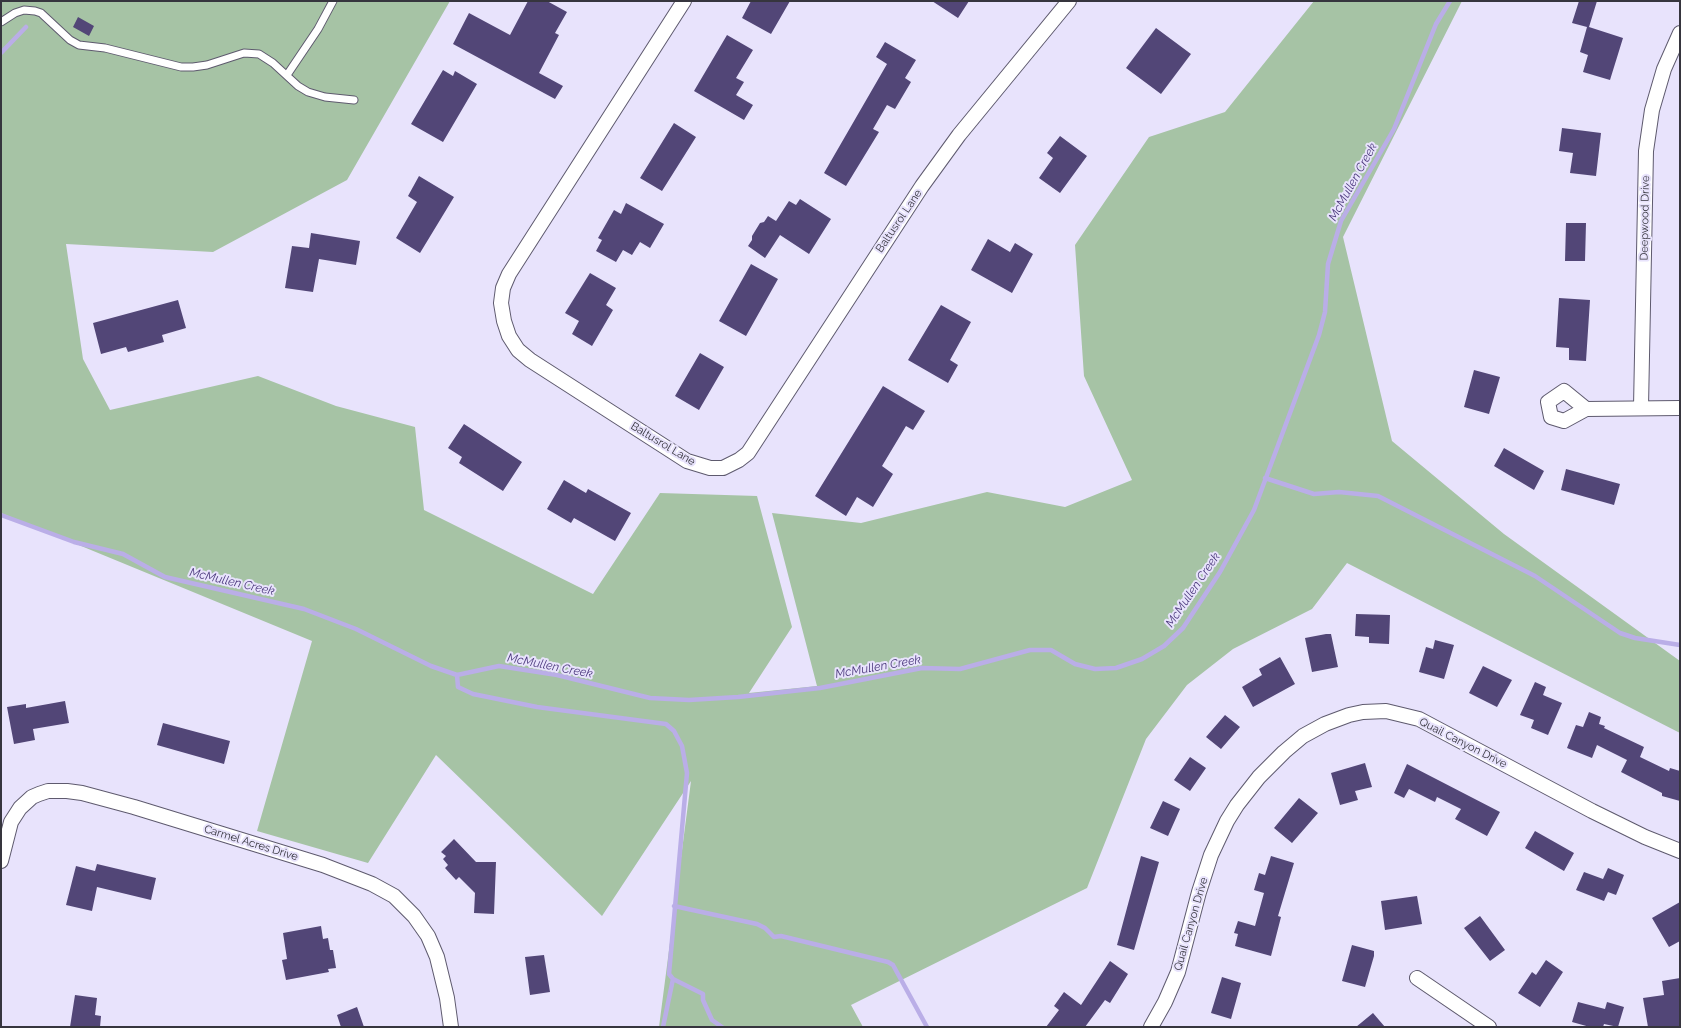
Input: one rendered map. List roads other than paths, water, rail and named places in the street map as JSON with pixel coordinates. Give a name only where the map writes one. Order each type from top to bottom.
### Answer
[{"type":"street","name":"Baltusrol Lane","points":[[684,1],[509,274],[504,288],[501,304],[504,321],[509,336],[518,350],[530,360],[687,461],[710,468],[722,468],[739,460],[748,453],[922,186],[959,135],[1069,1]]},
{"type":"street","name":"Deepwood Drive","points":[[1641,407],[1646,151],[1652,110],[1664,69],[1680,33]]},
{"type":"street","points":[[1586,409],[1641,407],[1680,408]]},
{"type":"street","name":"Quail Canyon Drive","points":[[1151,1027],[1165,1002],[1178,972],[1199,892],[1212,855],[1227,821],[1237,805],[1259,777],[1284,752],[1303,736],[1325,724],[1348,715],[1364,712],[1386,711],[1419,719],[1592,811],[1645,837],[1680,851]]},
{"type":"street","name":"Carmel Acres Drive","points":[[1,861],[11,822],[20,808],[32,797],[39,794],[67,791],[82,793],[134,807],[337,871],[372,884],[394,896],[422,926],[428,936],[441,969],[451,1027]]},
{"type":"street","points":[[1417,978],[1489,1027]]},
{"type":"lane","points":[[287,75],[318,30],[333,1]]},
{"type":"lane","points":[[1,22],[15,13],[24,10],[31,10],[41,13],[70,40],[79,45],[105,48],[168,64],[193,67],[249,52],[265,57],[298,86],[316,95],[354,100]]},
{"type":"waterway","name":"McMullen Creek","points":[[1,515],[74,542],[123,554],[165,577],[304,609],[356,629],[431,666],[457,675],[499,666],[557,675],[650,698],[689,700],[738,697],[820,688],[922,668],[960,669],[1030,650],[1051,650],[1075,664],[1095,669],[1116,668],[1142,659],[1164,646],[1183,628],[1220,572],[1254,510],[1319,335],[1325,312],[1328,264],[1341,221],[1394,129],[1436,24],[1450,1]]},
{"type":"waterway","points":[[1,53],[26,27]]},
{"type":"waterway","points":[[1265,478],[1314,494],[1339,492],[1378,496],[1535,576],[1620,633],[1635,638],[1680,645]]},
{"type":"waterway","points":[[457,675],[458,687],[473,694],[537,707],[666,724],[674,731],[682,746],[687,773],[669,974],[673,979],[703,994],[703,1000],[712,1020],[722,1027]]},
{"type":"waterway","points":[[674,906],[757,924],[765,928],[774,937],[781,936],[888,962],[893,965],[927,1027]]},
{"type":"waterway","points":[[663,1027],[673,979]]}]
